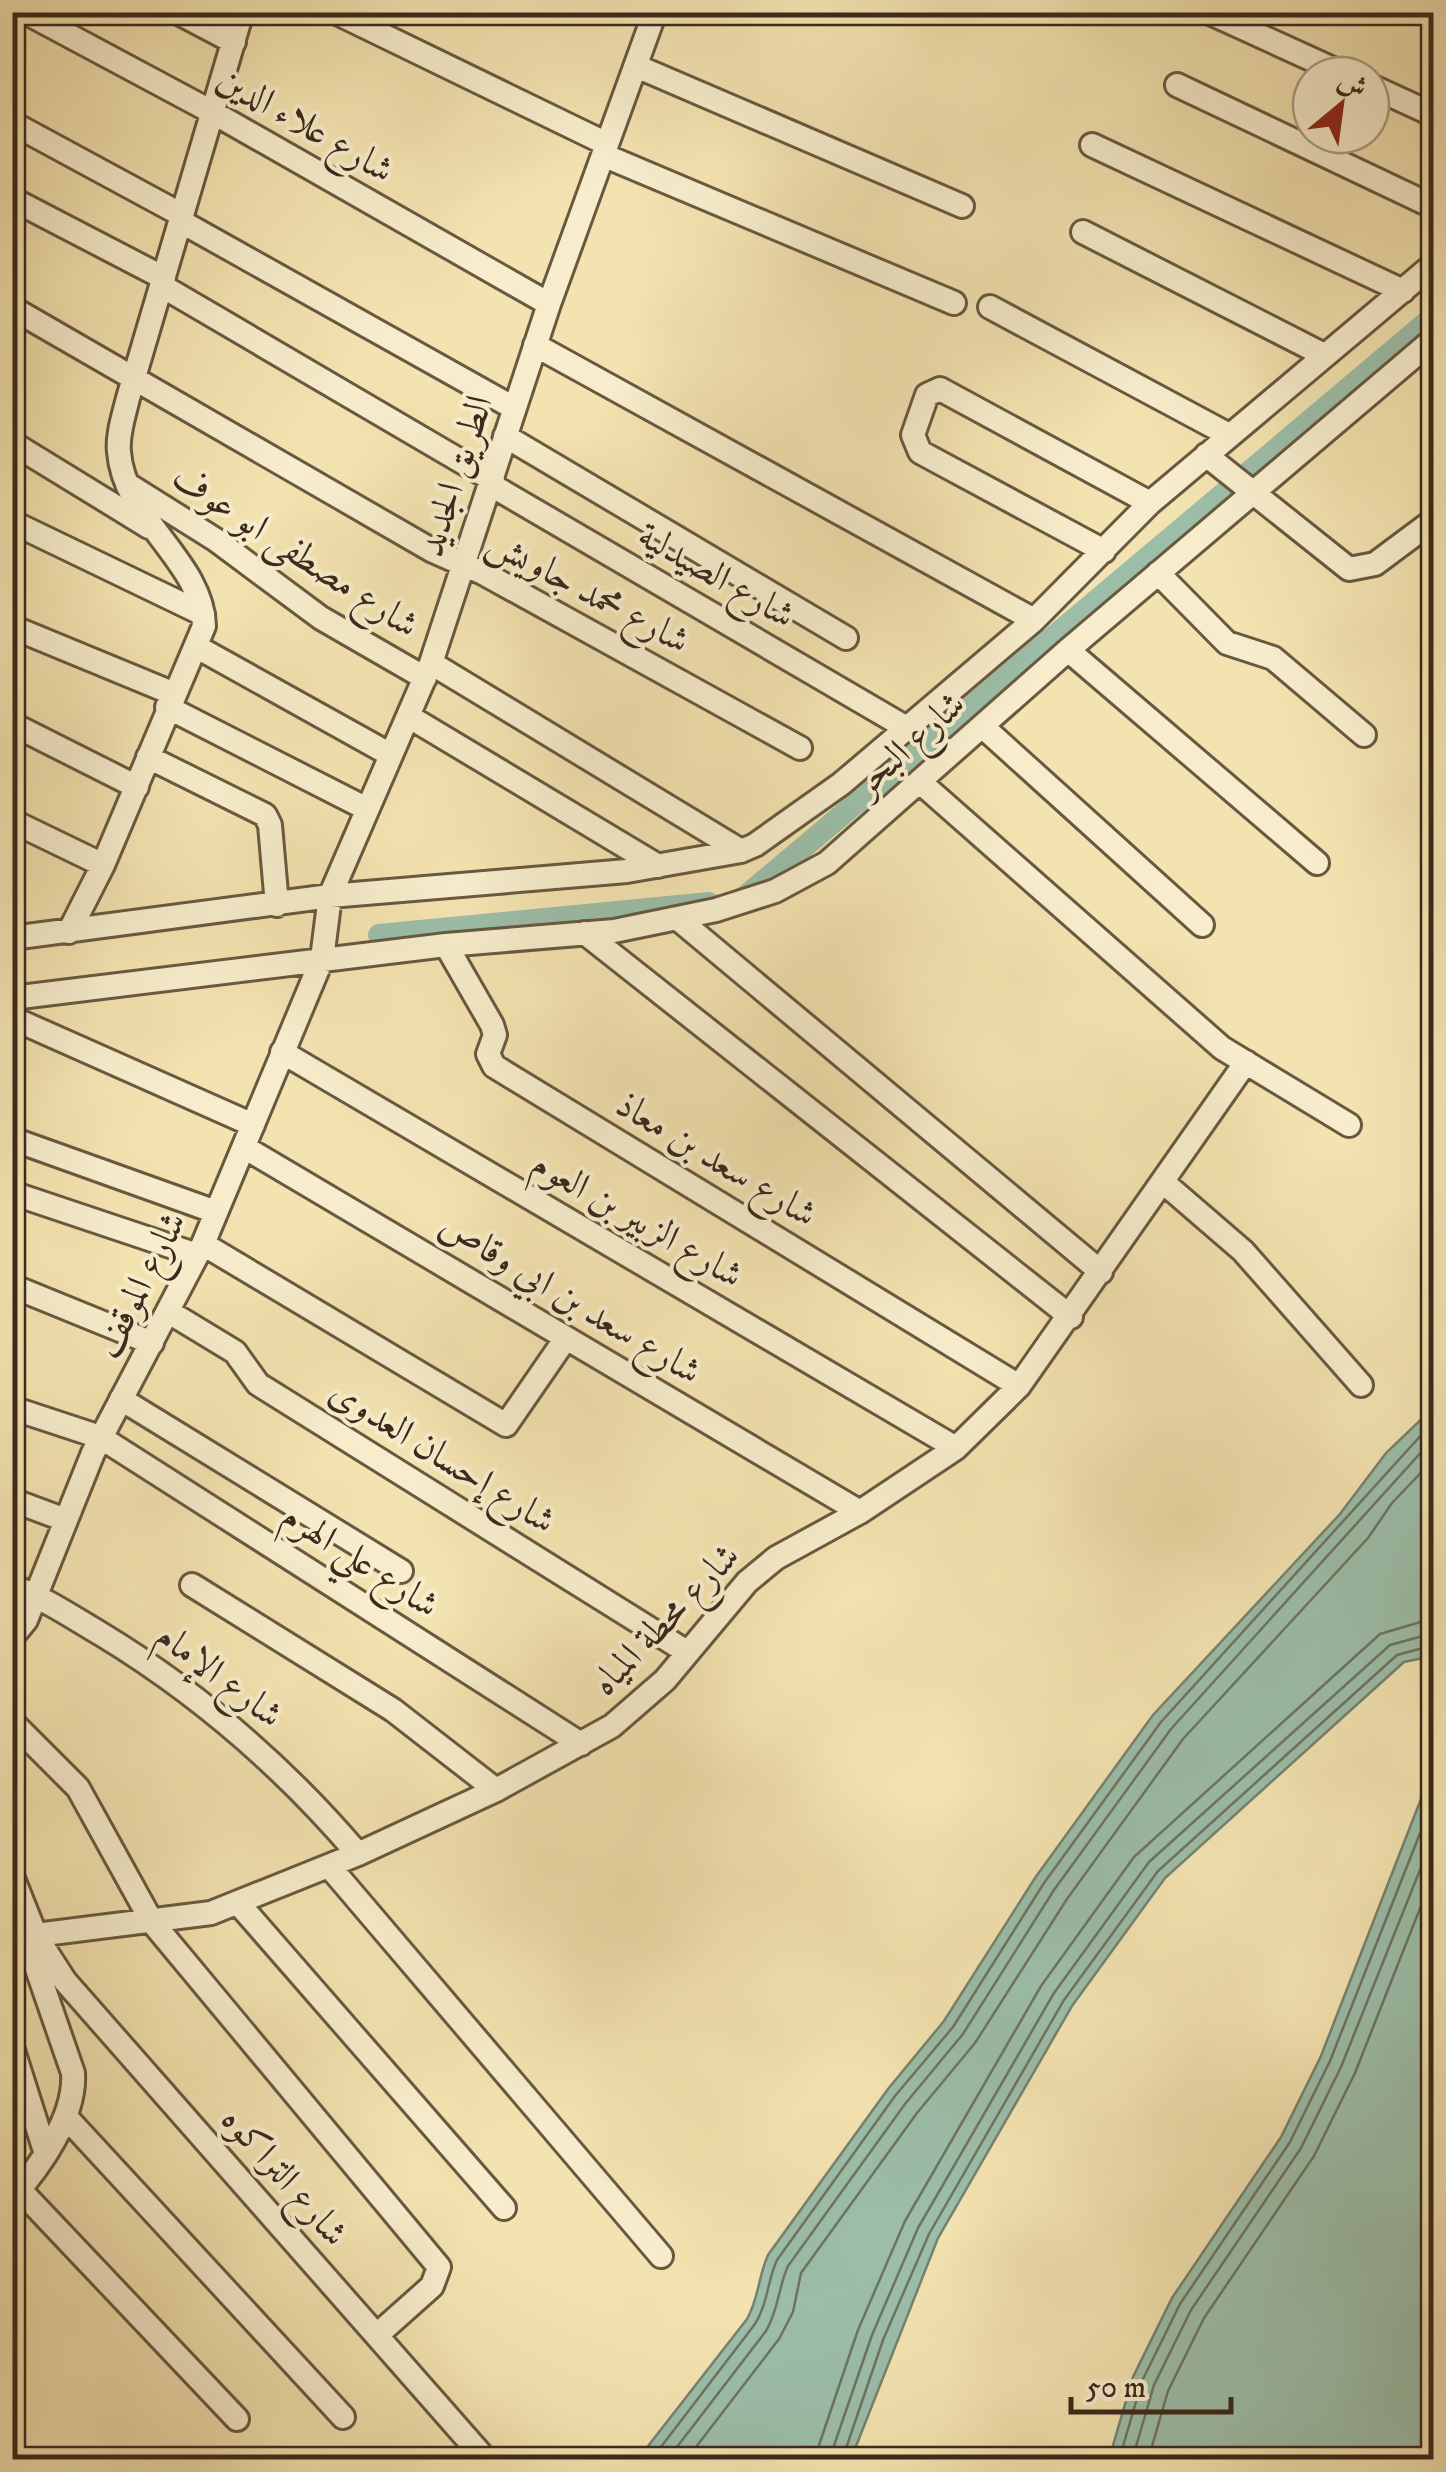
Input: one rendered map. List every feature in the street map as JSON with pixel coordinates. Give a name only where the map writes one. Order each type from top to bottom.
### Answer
[{"type":"street","name":"شارع علاء الدين","points":[[25,12],[212,112],[548,304]]},
{"type":"street","points":[[178,12],[234,42]]},
{"type":"street","points":[[69,932],[103,865],[170,700],[197,646],[204,614],[183,570],[148,527],[127,484],[118,452],[136,376],[242,12]]},
{"type":"street","points":[[335,12],[605,149],[954,303]]},
{"type":"street","name":"الطريق الجديد","points":[[322,959],[330,896],[428,670],[548,304],[655,12]]},
{"type":"street","points":[[1208,12],[1302,55]]},
{"type":"street","points":[[636,66],[962,206]]},
{"type":"street","points":[[1177,86],[1434,207]]},
{"type":"street","points":[[1391,95],[1434,115]]},
{"type":"street","points":[[12,122],[514,408]]},
{"type":"street","points":[[1092,145],[1403,291]]},
{"type":"street","name":"شارع الصيدلية","points":[[12,199],[163,282],[492,483],[905,727]]},
{"type":"street","points":[[1083,232],[1324,355]]},
{"type":"street","points":[[12,938],[330,896],[658,866],[741,852],[841,784],[1034,620],[1206,454],[1434,264]]},
{"type":"street","points":[[990,306],[1229,435]]},
{"type":"street","name":"شارع محمد جاويش","points":[[12,308],[136,376],[351,505],[800,748]]},
{"type":"street","name":"شارع البحر","points":[[12,998],[322,959],[585,933],[677,918],[776,891],[826,864],[1068,650],[1434,339]]},
{"type":"street","points":[[535,346],[1034,620]]},
{"type":"street","points":[[1104,551],[920,452],[913,435],[926,395],[940,390],[1150,504]]},
{"type":"street","points":[[505,436],[846,638]]},
{"type":"street","points":[[12,443],[148,527]]},
{"type":"street","points":[[1206,454],[1343,566],[1356,570],[1375,564],[1434,520]]},
{"type":"street","name":"شارع مصطفى ابو عوف","points":[[127,484],[216,540],[321,618],[428,670],[741,852]]},
{"type":"street","points":[[12,522],[204,614]]},
{"type":"street","points":[[1158,573],[1228,643],[1273,658],[1364,735]]},
{"type":"street","points":[[12,627],[170,700],[368,809]]},
{"type":"street","points":[[197,646],[391,755]]},
{"type":"street","points":[[1068,650],[1316,863]]},
{"type":"street","points":[[408,716],[658,866]]},
{"type":"street","points":[[12,724],[136,787]]},
{"type":"street","points":[[982,726],[1202,925]]},
{"type":"street","points":[[148,757],[265,815],[270,825],[277,905]]},
{"type":"street","points":[[920,782],[1222,1048],[1349,1126]]},
{"type":"street","points":[[12,822],[103,865]]},
{"type":"street","points":[[677,918],[1101,1272]]},
{"type":"street","points":[[585,933],[1070,1318]]},
{"type":"street","name":"شارع سعد بن معاذ","points":[[446,945],[492,1025],[495,1035],[488,1054],[494,1066],[1019,1386]]},
{"type":"street","name":"شارع الموقف","points":[[12,1637],[26,1620],[63,1519],[100,1437],[200,1249],[322,959]]},
{"type":"street","name":"شارع سعد بن ابي وقاص","points":[[12,1018],[248,1136],[566,1338],[860,1512]]},
{"type":"street","name":"شارع الزبير بن العوم","points":[[282,1052],[956,1448]]},
{"type":"street","name":"شارع محطة المياه","points":[[25,1937],[198,1916],[238,1904],[496,1790],[581,1744],[640,1705],[723,1606],[762,1570],[860,1512],[956,1448],[1019,1386],[1246,1062]]},
{"type":"street","points":[[12,1139],[216,1212]]},
{"type":"street","points":[[1163,1182],[1243,1251],[1360,1385]]},
{"type":"street","points":[[12,1193],[200,1249],[506,1425],[566,1338]]},
{"type":"street","points":[[12,1286],[152,1343]]},
{"type":"street","name":"شارع إحسان العدوى","points":[[169,1312],[235,1352],[258,1384],[687,1652]]},
{"type":"street","points":[[122,1400],[401,1572]]},
{"type":"street","name":"شارع علي الهرم","points":[[12,1408],[100,1437],[581,1744]]},
{"type":"street","points":[[12,1500],[63,1519]]},
{"type":"street","points":[[192,1585],[392,1710],[496,1790]]},
{"type":"street","name":"شارع الإمام","points":[[12,1586],[36,1595],[168,1676],[220,1714],[304,1792],[358,1854]]},
{"type":"street","points":[[12,1722],[78,1788],[152,1922],[439,2268],[432,2286],[377,2336]]},
{"type":"street","points":[[329,1866],[662,2256]]},
{"type":"street","points":[[12,1876],[25,1937],[73,2073],[73,2096],[66,2117],[16,2194],[237,2420]]},
{"type":"street","points":[[238,1904],[504,2208]]},
{"type":"street","name":"شارع التراكوه","points":[[25,1937],[486,2460]]},
{"type":"street","points":[[12,2047],[44,2151]]},
{"type":"street","points":[[66,2117],[343,2418]]},
{"type":"water","points":[[1433,1408],[1433,1656],[1404,1662],[1165,1878],[1072,2006],[938,2238],[851,2459],[638,2459],[747,2319],[768,2255],[888,2089],[944,2021],[1035,1878],[1153,1715],[1340,1514],[1386,1453]]},
{"type":"water","points":[[1433,1768],[1434,2433],[1423,2459],[1109,2459],[1133,2377],[1172,2298],[1281,2137],[1321,2056]]},
{"type":"waterway","points":[[741,900],[1434,316]]},
{"type":"waterway","points":[[379,935],[709,903]]}]
